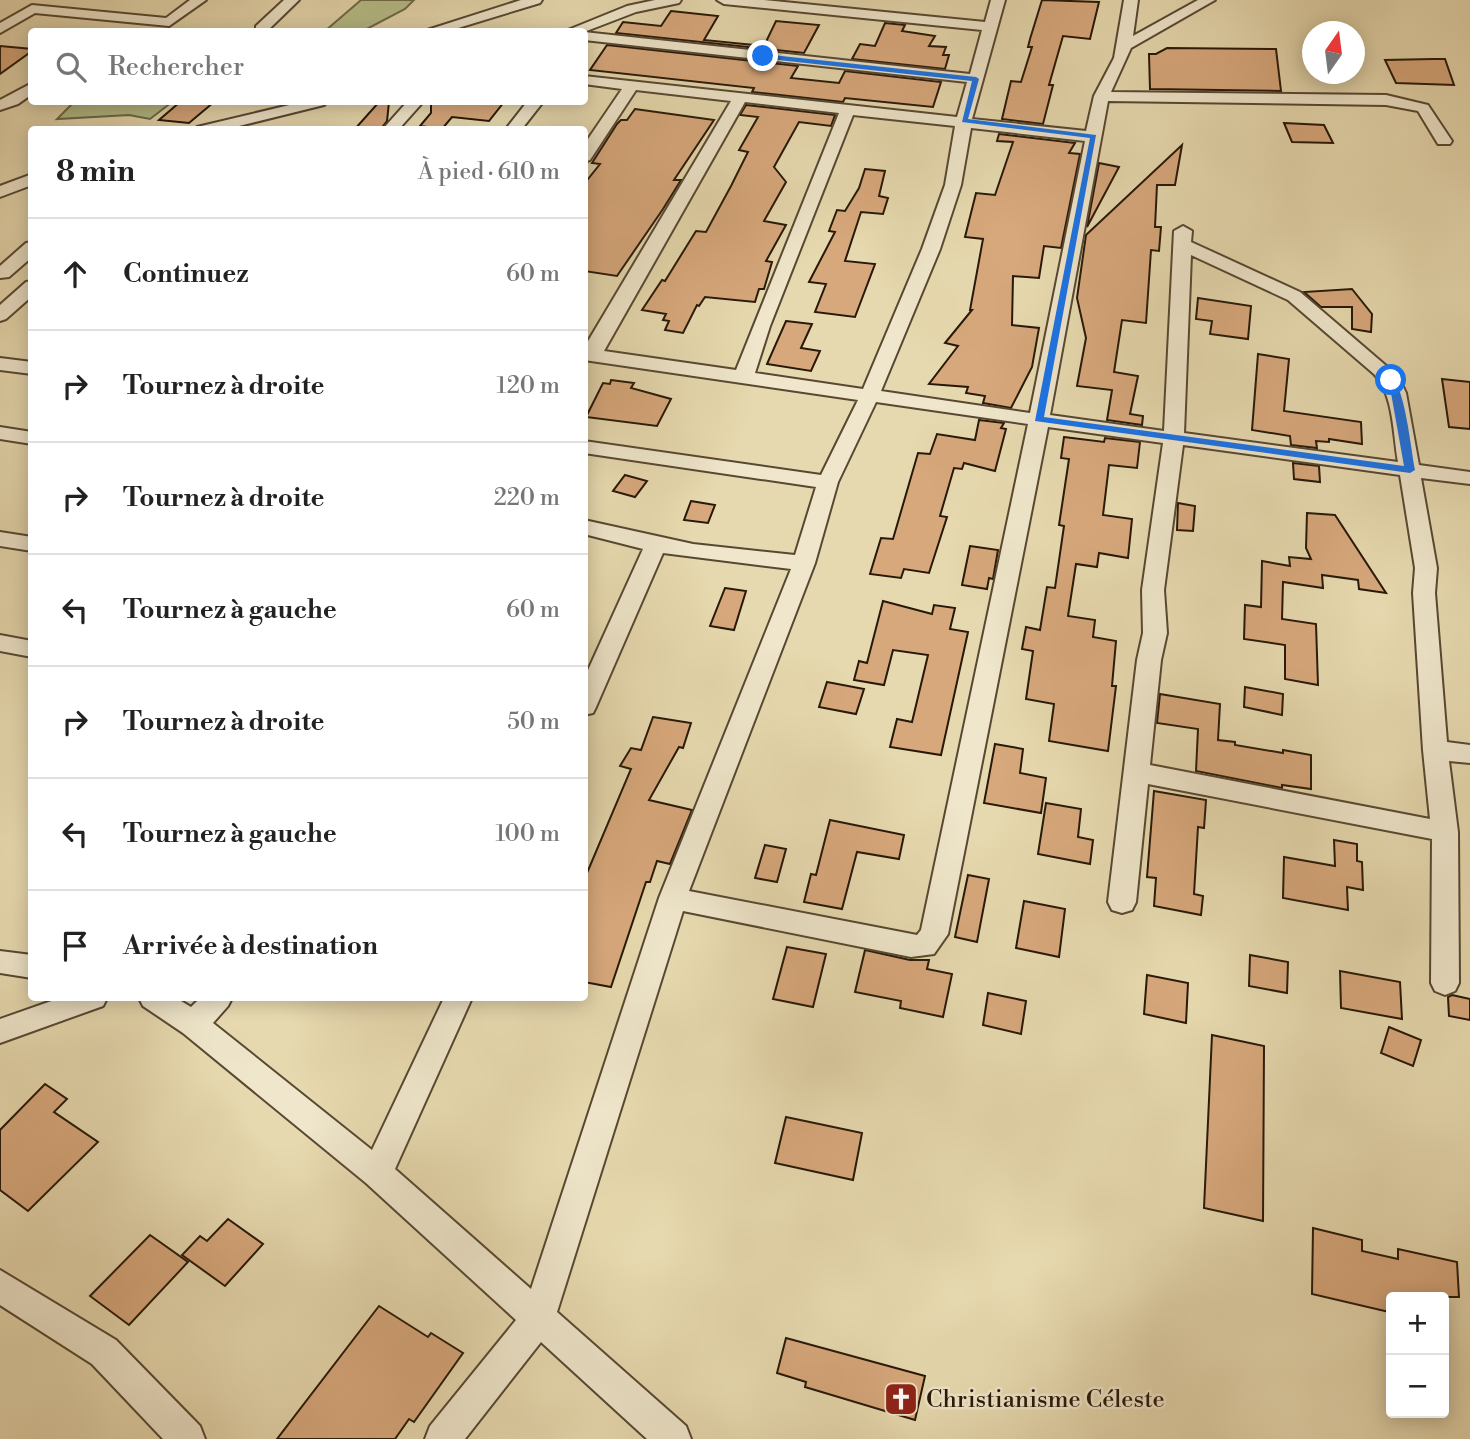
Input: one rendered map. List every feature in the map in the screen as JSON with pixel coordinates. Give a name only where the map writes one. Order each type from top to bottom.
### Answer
[{"type":"street","points":[[0,29],[32,9],[169,22],[199,0]]},
{"type":"street","points":[[262,28],[292,0]]},
{"type":"street","points":[[495,0],[510,7]]},
{"type":"street","points":[[441,28],[535,0]]},
{"type":"street","points":[[613,0],[632,9]]},
{"type":"street","points":[[581,28],[632,9],[674,0]]},
{"type":"street","points":[[724,0],[991,27]]},
{"type":"street","points":[[443,1439],[538,1319],[673,898],[804,563],[828,482],[870,394],[930,249],[948,198],[957,167],[964,121],[998,0]]},
{"type":"street","points":[[673,898],[911,946],[924,946],[934,934],[1039,419],[1101,96],[1121,58],[1130,0]]},
{"type":"street","points":[[1124,46],[1208,0]]},
{"type":"street","points":[[111,28],[123,19]]},
{"type":"street","points":[[588,36],[976,79]]},
{"type":"street","points":[[588,80],[1094,137]]},
{"type":"street","points":[[588,151],[633,84]]},
{"type":"street","points":[[0,106],[13,101],[28,90]]},
{"type":"street","points":[[741,96],[588,354],[1470,478]]},
{"type":"street","points":[[1101,96],[1386,100],[1423,108],[1444,141]]},
{"type":"street","points":[[218,126],[305,105]]},
{"type":"street","points":[[281,126],[310,105]]},
{"type":"street","points":[[393,126],[412,105]]},
{"type":"street","points":[[515,126],[533,105]]},
{"type":"street","points":[[744,376],[761,326],[848,109]]},
{"type":"street","points":[[5,187],[28,180]]},
{"type":"street","points":[[1122,902],[1149,660],[1155,633],[1153,590],[1174,438],[1183,238],[1294,296],[1381,370],[1391,380],[1396,393],[1426,568],[1424,593],[1435,750],[1445,832],[1445,983]]},
{"type":"street","points":[[1,272],[28,250]]},
{"type":"street","points":[[1,272],[28,276]]},
{"type":"street","points":[[0,315],[28,290]]},
{"type":"street","points":[[0,364],[28,368]]},
{"type":"street","points":[[0,433],[28,437]]},
{"type":"street","points":[[588,448],[828,482]]},
{"type":"street","points":[[588,528],[655,547],[804,563]]},
{"type":"street","points":[[0,539],[28,543]]},
{"type":"street","points":[[588,697],[655,547]]},
{"type":"street","points":[[0,643],[28,648]]},
{"type":"street","points":[[1435,750],[1470,754]]},
{"type":"street","points":[[1136,772],[1445,832]]},
{"type":"street","points":[[0,961],[28,966]]},
{"type":"street","points":[[0,1031],[85,1001]]},
{"type":"street","points":[[158,1001],[193,1024],[377,1173],[673,1439]]},
{"type":"street","points":[[193,1024],[215,1001]]},
{"type":"street","points":[[377,1173],[457,1001]]},
{"type":"street","points":[[0,1286],[104,1352],[187,1439]]},
{"type":"green space","points":[[361,0],[414,0],[405,9],[369,28],[328,28]]},
{"type":"green space","points":[[71,105],[168,105],[150,119],[129,115],[57,119]]},
{"type":"building","points":[[1042,0],[1099,2],[1090,39],[1063,36],[1049,85],[1053,85],[1043,124],[1002,119],[1011,81],[1021,82]]},
{"type":"building","points":[[671,11],[718,16],[704,40],[764,46],[776,21],[819,25],[804,53],[616,33],[623,22],[661,26]]},
{"type":"building","points":[[885,23],[905,25],[902,31],[935,36],[929,46],[946,47],[943,55],[949,55],[945,69],[852,59],[860,44],[875,46]]},
{"type":"building","points":[[607,45],[798,66],[791,78],[839,83],[845,71],[941,82],[933,107],[845,98],[843,102],[752,92],[754,88],[590,70]]},
{"type":"building","points":[[0,46],[28,49],[28,54],[0,74]]},
{"type":"building","points":[[1167,48],[1276,49],[1281,91],[1150,89],[1149,54],[1156,54]]},
{"type":"building","points":[[1445,59],[1454,85],[1396,83],[1385,60]]},
{"type":"building","points":[[176,105],[210,105],[189,123],[159,120]]},
{"type":"building","points":[[376,105],[389,105],[387,121],[383,126],[358,126]]},
{"type":"building","points":[[431,105],[502,105],[489,121],[452,117],[444,126],[420,126],[431,113]]},
{"type":"building","points":[[746,105],[835,115],[831,126],[799,122],[774,167],[786,182],[764,221],[786,225],[766,261],[772,262],[764,289],[759,289],[755,302],[705,297],[699,306],[697,305],[683,333],[665,330],[669,321],[663,320],[666,314],[642,310],[662,280],[665,281],[696,231],[706,232],[731,186],[748,152],[739,150],[758,117],[740,115]]},
{"type":"building","points":[[635,109],[714,120],[674,180],[681,180],[663,209],[617,276],[588,272],[588,179],[600,164],[592,163],[617,124],[621,120],[627,120]]},
{"type":"building","points":[[1284,123],[1324,125],[1333,143],[1292,142]]},
{"type":"building","points":[[999,134],[1075,143],[1069,153],[1080,154],[1061,248],[1044,246],[1039,278],[1013,276],[1012,325],[1039,328],[1032,367],[1011,408],[983,403],[985,396],[966,393],[968,387],[929,384],[958,346],[945,343],[972,310],[983,239],[965,237],[976,193],[995,195],[1013,142],[997,141]]},
{"type":"building","points":[[1182,145],[1175,185],[1157,185],[1155,227],[1161,227],[1159,251],[1151,250],[1146,323],[1122,320],[1114,372],[1138,376],[1130,414],[1143,416],[1142,425],[1107,420],[1112,390],[1077,386],[1086,338],[1077,298],[1086,235]]},
{"type":"building","points":[[1099,163],[1119,167],[1087,227]]},
{"type":"building","points":[[865,169],[885,171],[879,196],[888,198],[883,214],[861,212],[845,261],[875,264],[855,317],[815,312],[826,284],[809,282],[835,232],[829,231],[837,210],[845,211],[859,188]]},
{"type":"building","points":[[1352,289],[1372,314],[1371,332],[1352,329],[1352,307],[1321,307],[1304,292]]},
{"type":"building","points":[[1198,298],[1251,306],[1248,339],[1210,334],[1212,321],[1196,319]]},
{"type":"building","points":[[786,321],[812,324],[801,348],[820,351],[811,371],[767,364]]},
{"type":"building","points":[[1258,354],[1289,359],[1284,411],[1361,422],[1362,444],[1329,439],[1329,442],[1316,441],[1317,448],[1291,445],[1290,436],[1252,430]]},
{"type":"building","points":[[1442,379],[1470,382],[1470,429],[1449,427]]},
{"type":"building","points":[[611,380],[634,383],[631,388],[671,399],[657,426],[588,417],[603,383],[610,384]]},
{"type":"building","points":[[979,420],[1004,423],[1001,428],[1006,429],[995,471],[964,463],[962,469],[954,468],[940,516],[947,517],[929,573],[904,569],[901,578],[870,574],[881,538],[893,539],[918,453],[930,454],[937,434],[975,440]]},
{"type":"building","points":[[1064,437],[1104,442],[1105,438],[1140,442],[1137,468],[1109,465],[1103,515],[1132,519],[1128,558],[1099,553],[1097,567],[1076,564],[1068,616],[1095,620],[1093,637],[1116,641],[1112,686],[1116,686],[1108,751],[1049,741],[1054,704],[1026,699],[1033,651],[1022,649],[1026,627],[1040,630],[1047,587],[1055,588],[1064,526],[1059,525],[1069,459],[1061,458]]},
{"type":"building","points":[[1293,463],[1319,466],[1320,482],[1294,479]]},
{"type":"building","points":[[625,475],[647,481],[635,497],[613,491]]},
{"type":"building","points":[[691,501],[715,505],[708,523],[684,520]]},
{"type":"building","points":[[1178,503],[1195,506],[1193,531],[1177,530]]},
{"type":"building","points":[[1307,513],[1335,515],[1386,593],[1359,589],[1358,580],[1322,575],[1323,588],[1283,582],[1282,619],[1316,624],[1318,685],[1285,679],[1285,645],[1244,639],[1245,605],[1261,607],[1262,561],[1290,566],[1289,557],[1311,559],[1306,548]]},
{"type":"building","points":[[970,546],[998,550],[993,579],[989,578],[987,589],[962,585]]},
{"type":"building","points":[[725,588],[746,591],[734,630],[710,626]]},
{"type":"building","points":[[883,601],[932,614],[934,605],[955,608],[950,629],[968,632],[941,755],[890,747],[897,719],[912,722],[928,655],[893,650],[884,685],[854,680],[859,661],[867,663]]},
{"type":"building","points":[[827,682],[864,689],[856,714],[819,707]]},
{"type":"building","points":[[1245,687],[1283,694],[1282,715],[1244,707]]},
{"type":"building","points":[[1160,694],[1220,704],[1218,740],[1283,753],[1283,750],[1311,755],[1311,789],[1282,785],[1282,788],[1196,771],[1198,729],[1157,723]]},
{"type":"building","points":[[653,717],[691,723],[683,748],[679,747],[649,800],[692,810],[670,864],[657,861],[650,882],[646,882],[611,987],[588,983],[588,871],[631,769],[620,766],[631,748],[641,750]]},
{"type":"building","points":[[995,744],[1023,749],[1020,773],[1046,778],[1041,813],[984,803]]},
{"type":"building","points":[[1154,791],[1206,800],[1204,828],[1198,827],[1194,894],[1203,896],[1201,915],[1154,906],[1156,878],[1147,877]]},
{"type":"building","points":[[1046,803],[1081,809],[1078,837],[1093,840],[1090,864],[1038,854]]},
{"type":"building","points":[[830,820],[904,835],[899,859],[857,852],[842,909],[804,902],[811,874],[816,875]]},
{"type":"building","points":[[1334,840],[1357,844],[1357,861],[1362,862],[1363,890],[1347,887],[1348,910],[1283,898],[1284,857],[1335,866]]},
{"type":"building","points":[[765,845],[786,849],[777,882],[755,878]]},
{"type":"building","points":[[968,875],[989,879],[977,942],[955,937]]},
{"type":"building","points":[[1024,901],[1065,909],[1059,957],[1016,948]]},
{"type":"building","points":[[787,947],[826,954],[813,1007],[773,999]]},
{"type":"building","points":[[865,950],[910,960],[929,960],[927,969],[952,974],[943,1017],[900,1008],[901,1001],[855,992]]},
{"type":"building","points":[[1250,955],[1288,962],[1287,993],[1249,986]]},
{"type":"building","points":[[1340,971],[1400,982],[1402,1019],[1341,1008]]},
{"type":"building","points":[[1147,975],[1188,983],[1186,1023],[1144,1014]]},
{"type":"building","points":[[988,993],[1026,1001],[1021,1034],[983,1025]]},
{"type":"building","points":[[1452,995],[1470,999],[1470,1020],[1449,1016],[1448,997]]},
{"type":"building","points":[[1389,1027],[1421,1040],[1413,1066],[1381,1053]]},
{"type":"building","points":[[1212,1035],[1264,1046],[1263,1221],[1204,1208]]},
{"type":"building","points":[[45,1084],[67,1099],[54,1112],[98,1142],[28,1211],[0,1190],[0,1130]]},
{"type":"building","points":[[786,1117],[862,1133],[853,1180],[775,1163]]},
{"type":"building","points":[[228,1219],[263,1244],[225,1286],[182,1255],[200,1236],[207,1241]]},
{"type":"building","points":[[1313,1228],[1362,1240],[1362,1251],[1398,1259],[1398,1249],[1457,1262],[1459,1297],[1449,1297],[1449,1292],[1386,1292],[1386,1311],[1312,1294]]},
{"type":"building","points":[[150,1235],[188,1262],[129,1325],[90,1296]]},
{"type":"building","points":[[379,1306],[428,1337],[431,1333],[463,1353],[414,1422],[409,1419],[395,1439],[277,1439]]},
{"type":"building","points":[[786,1338],[925,1376],[915,1420],[805,1387],[806,1382],[777,1373]]},
{"type":"place","name":"Christianisme Céleste","points":[[901,1399]]},
{"type":"route","points":[[763,56],[976,79],[964,121],[1094,137],[1039,419],[1410,470],[1396,393],[1391,380]]}]
